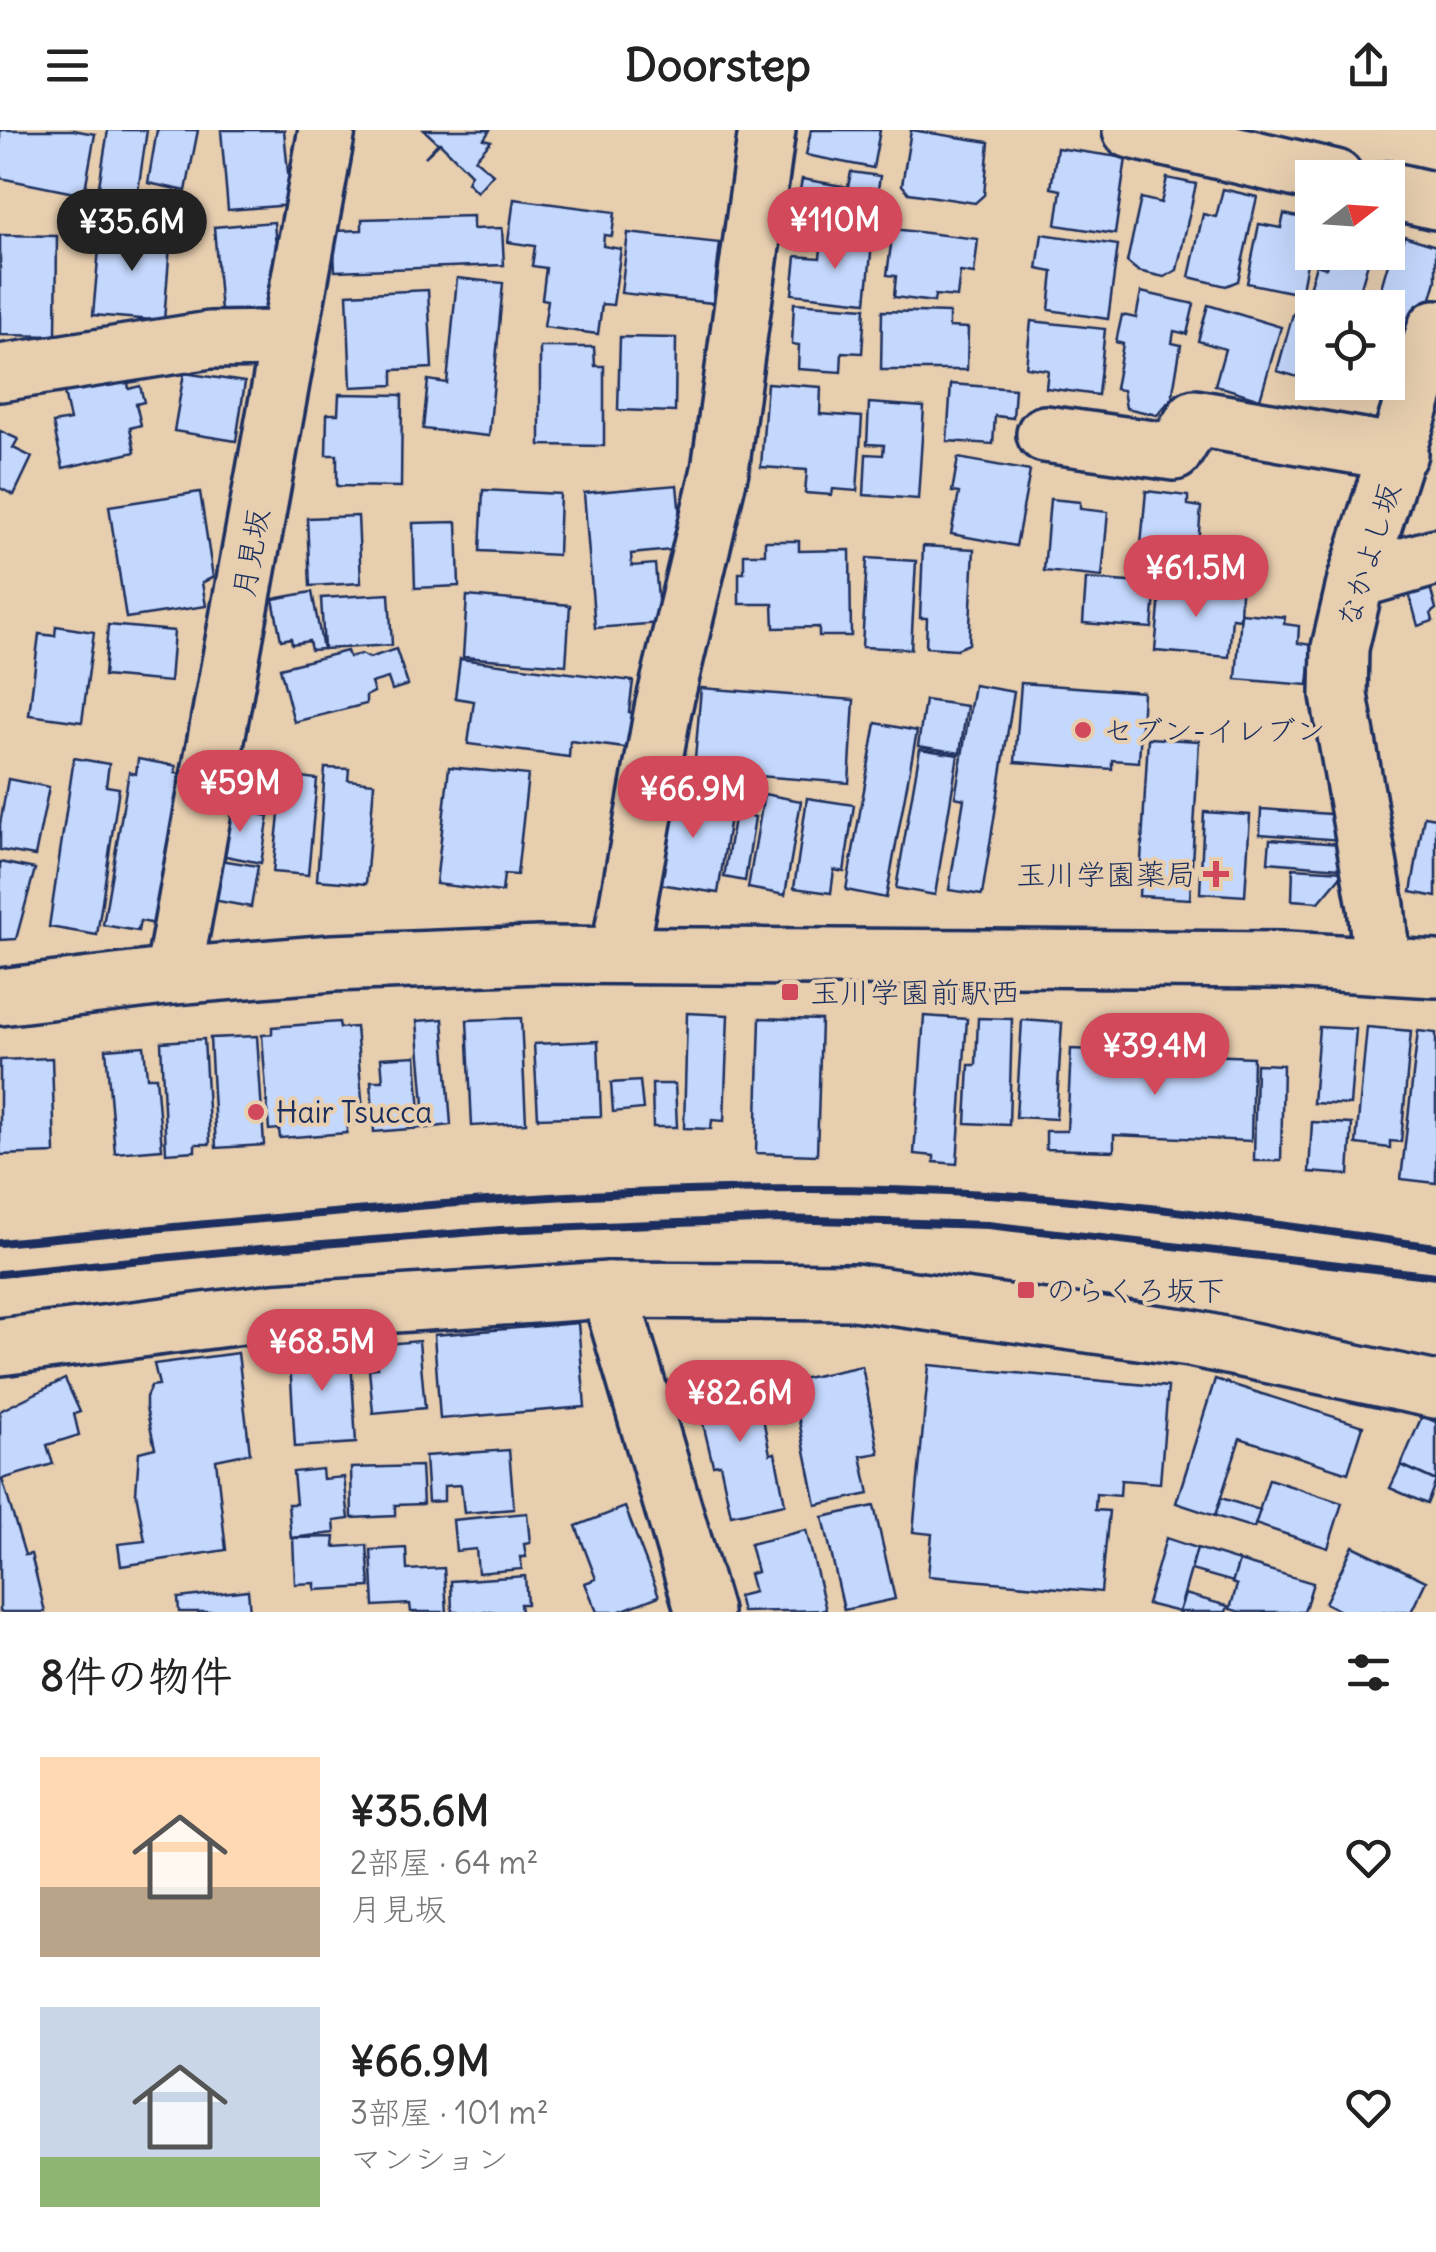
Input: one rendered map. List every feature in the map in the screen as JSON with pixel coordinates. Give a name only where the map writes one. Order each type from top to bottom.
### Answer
[{"type":"street","name":"月見坂","points":[[173,976],[327,130]]},
{"type":"street","points":[[619,954],[663,710],[720,470],[767,130]]},
{"type":"street","points":[[1131,130],[1295,169]]},
{"type":"street","points":[[1405,194],[1436,201]]},
{"type":"street","name":"なかよし坂","points":[[1382,964],[1376,906],[1338,694],[1340,648],[1356,580],[1436,328]]},
{"type":"street","points":[[0,373],[210,340],[288,340]]},
{"type":"street","points":[[1046,434],[1174,452],[1194,418],[1399,453]]},
{"type":"street","points":[[1356,580],[1436,556]]},
{"type":"street","points":[[0,996],[173,976],[416,959],[619,954],[1109,958],[1382,964],[1436,969]]},
{"type":"street","points":[[0,1347],[274,1312],[608,1290],[854,1292],[1190,1338],[1436,1390]]},
{"type":"street","points":[[608,1290],[704,1612]]},
{"type":"building","points":[[0,130],[73,130],[95,134],[84,195],[0,178]]},
{"type":"building","points":[[108,130],[147,130],[137,198],[98,192]]},
{"type":"building","points":[[157,130],[198,130],[186,191],[148,183]]},
{"type":"building","points":[[221,130],[284,130],[291,205],[228,210]]},
{"type":"building","points":[[424,130],[490,130],[484,139],[491,141],[475,159],[493,174],[477,192],[467,182],[471,174],[440,143],[425,157],[438,143]]},
{"type":"building","points":[[811,130],[880,130],[873,168],[806,155]]},
{"type":"building","points":[[911,130],[989,142],[984,195],[975,203],[909,193],[902,185]]},
{"type":"building","points":[[1057,148],[1126,158],[1115,234],[1056,225],[1061,190],[1051,188]]},
{"type":"building","points":[[851,172],[880,176],[871,236],[794,224],[802,179],[848,187]]},
{"type":"building","points":[[1167,178],[1196,184],[1177,270],[1164,277],[1138,271],[1127,262],[1141,198],[1161,203]]},
{"type":"building","points":[[1223,189],[1257,197],[1238,281],[1226,286],[1189,277],[1203,214],[1216,217]]},
{"type":"building","points":[[514,199],[615,212],[612,236],[604,235],[603,246],[621,249],[613,305],[602,304],[598,334],[544,327],[548,300],[542,299],[546,268],[532,266],[535,246],[508,242]]},
{"type":"building","points":[[1284,214],[1295,216],[1295,270],[1306,270],[1302,290],[1295,293],[1247,283],[1259,224],[1281,228]]},
{"type":"building","points":[[473,216],[473,229],[502,228],[504,265],[335,271],[333,231],[362,230],[362,219]]},
{"type":"building","points":[[274,222],[281,308],[221,312],[214,227]]},
{"type":"building","points":[[101,226],[171,232],[164,321],[93,315]]},
{"type":"building","points":[[893,229],[978,239],[974,274],[960,272],[957,297],[935,295],[934,302],[894,297],[896,276],[887,275]]},
{"type":"building","points":[[628,233],[720,243],[713,303],[621,293]]},
{"type":"building","points":[[1042,234],[1118,245],[1108,319],[1049,310],[1053,272],[1037,269]]},
{"type":"building","points":[[0,235],[57,236],[56,336],[0,335]]},
{"type":"building","points":[[1405,236],[1436,246],[1436,281],[1419,339],[1405,334],[1405,290],[1380,290],[1386,270],[1405,270]]},
{"type":"building","points":[[822,239],[872,244],[866,302],[792,294],[796,256],[820,258]]},
{"type":"building","points":[[1314,270],[1366,270],[1360,290],[1308,290]]},
{"type":"building","points":[[457,278],[503,283],[489,436],[423,429],[428,380],[447,383]]},
{"type":"building","points":[[428,290],[432,368],[393,370],[393,385],[351,387],[347,294]]},
{"type":"building","points":[[1141,292],[1194,304],[1187,334],[1174,331],[1172,343],[1181,345],[1172,398],[1157,415],[1126,408],[1123,390],[1115,389],[1123,344],[1116,342],[1122,315],[1136,318]]},
{"type":"building","points":[[794,303],[865,308],[862,353],[842,352],[841,372],[798,369],[799,345],[792,344]]},
{"type":"building","points":[[1208,305],[1281,327],[1260,399],[1215,385],[1225,349],[1198,341]]},
{"type":"building","points":[[882,311],[949,313],[949,327],[968,328],[967,370],[881,370]]},
{"type":"building","points":[[1293,314],[1295,376],[1277,371]]},
{"type":"building","points":[[1031,321],[1105,329],[1098,395],[1046,388],[1048,370],[1026,367]]},
{"type":"building","points":[[620,337],[676,338],[675,412],[618,410]]},
{"type":"building","points":[[1405,346],[1412,348],[1405,373]]},
{"type":"building","points":[[540,347],[594,347],[595,366],[604,366],[604,446],[540,445]]},
{"type":"building","points":[[184,373],[245,382],[236,441],[174,431]]},
{"type":"building","points":[[127,377],[129,389],[140,386],[144,402],[136,404],[141,425],[130,428],[135,452],[63,468],[53,423],[70,420],[61,379]]},
{"type":"building","points":[[767,383],[821,387],[820,414],[862,417],[857,491],[833,489],[832,495],[805,493],[807,470],[761,467]]},
{"type":"building","points":[[951,384],[1015,389],[1013,418],[995,416],[993,444],[947,441]]},
{"type":"building","points":[[339,394],[402,395],[401,487],[337,486],[337,455],[326,455],[327,414],[338,414]]},
{"type":"building","points":[[869,403],[924,407],[918,499],[864,495],[866,454],[883,455],[884,445],[867,444]]},
{"type":"building","points":[[0,431],[18,439],[13,448],[32,457],[14,495],[0,488]]},
{"type":"building","points":[[958,458],[1030,471],[1016,546],[951,534],[959,493],[952,492]]},
{"type":"building","points":[[677,485],[683,549],[631,554],[632,566],[655,564],[660,623],[595,628],[584,493]]},
{"type":"building","points":[[483,490],[560,494],[558,555],[480,551]]},
{"type":"building","points":[[1146,491],[1188,496],[1188,505],[1201,507],[1195,582],[1138,577]]},
{"type":"building","points":[[200,492],[213,577],[202,583],[206,606],[126,618],[109,506]]},
{"type":"building","points":[[1050,499],[1080,502],[1080,509],[1108,512],[1102,577],[1044,571]]},
{"type":"building","points":[[358,516],[361,583],[310,586],[307,518]]},
{"type":"building","points":[[457,522],[459,586],[415,588],[413,523]]},
{"type":"building","points":[[765,541],[799,541],[799,551],[850,550],[851,636],[819,636],[819,627],[774,628],[773,604],[739,604],[739,573],[744,573],[744,554],[765,554]]},
{"type":"building","points":[[923,546],[974,549],[969,644],[957,649],[926,647],[927,618],[920,618]]},
{"type":"building","points":[[867,558],[916,561],[911,649],[862,647]]},
{"type":"building","points":[[1427,576],[1436,609],[1431,613],[1433,621],[1418,626],[1406,582]]},
{"type":"building","points":[[1086,579],[1156,584],[1152,628],[1083,623]]},
{"type":"building","points":[[1161,584],[1241,591],[1240,619],[1232,618],[1229,657],[1155,651]]},
{"type":"building","points":[[312,592],[323,649],[311,650],[309,641],[292,644],[291,638],[281,640],[273,599]]},
{"type":"building","points":[[389,594],[392,645],[324,649],[321,598]]},
{"type":"building","points":[[467,596],[570,605],[566,665],[463,657]]},
{"type":"building","points":[[1241,613],[1285,617],[1284,624],[1299,626],[1298,643],[1312,645],[1308,685],[1236,679]]},
{"type":"building","points":[[108,625],[174,631],[170,682],[104,676]]},
{"type":"building","points":[[56,626],[94,632],[82,722],[29,715],[39,634],[55,636]]},
{"type":"building","points":[[396,649],[408,685],[392,690],[388,678],[371,683],[374,692],[366,696],[366,704],[294,722],[280,668],[347,651],[349,657],[361,654],[369,658]]},
{"type":"building","points":[[460,659],[633,681],[629,712],[638,714],[633,749],[570,741],[569,757],[468,744],[474,701],[455,698]]},
{"type":"building","points":[[1021,683],[1143,692],[1139,762],[1112,760],[1112,769],[1015,762]]},
{"type":"building","points":[[974,685],[1014,692],[982,895],[949,890],[964,799],[955,797]]},
{"type":"building","points":[[701,688],[854,700],[849,783],[694,771]]},
{"type":"building","points":[[925,700],[967,706],[960,753],[918,746]]},
{"type":"building","points":[[876,723],[917,731],[886,898],[846,890]]},
{"type":"building","points":[[1148,738],[1199,741],[1190,899],[1139,896]]},
{"type":"building","points":[[920,749],[958,755],[935,895],[896,888]]},
{"type":"building","points":[[74,758],[109,764],[106,786],[119,788],[97,935],[49,927]]},
{"type":"building","points":[[229,758],[278,766],[271,813],[221,805]]},
{"type":"building","points":[[138,759],[176,766],[175,773],[186,775],[161,925],[140,921],[138,931],[103,925],[129,772],[136,774]]},
{"type":"building","points":[[449,767],[528,775],[517,875],[504,874],[502,892],[436,884]]},
{"type":"building","points":[[325,768],[349,769],[348,780],[374,783],[366,884],[317,880]]},
{"type":"building","points":[[283,775],[317,779],[308,875],[273,872]]},
{"type":"building","points":[[8,779],[49,787],[35,856],[0,850]]},
{"type":"building","points":[[669,788],[733,798],[718,893],[653,883]]},
{"type":"building","points":[[764,794],[801,801],[785,895],[748,888]]},
{"type":"building","points":[[807,798],[854,805],[844,872],[834,870],[831,893],[794,888]]},
{"type":"building","points":[[220,807],[269,816],[261,863],[211,853]]},
{"type":"building","points":[[1261,809],[1343,815],[1342,840],[1260,834]]},
{"type":"building","points":[[1204,812],[1250,815],[1245,896],[1200,893]]},
{"type":"building","points":[[735,813],[755,817],[745,881],[724,877]]},
{"type":"building","points":[[1424,816],[1436,818],[1436,897],[1411,892]]},
{"type":"building","points":[[1270,839],[1341,844],[1340,868],[1268,862]]},
{"type":"building","points":[[208,858],[258,866],[251,907],[202,898]]},
{"type":"building","points":[[0,862],[35,869],[16,939],[0,940]]},
{"type":"building","points":[[1293,868],[1345,871],[1319,902],[1292,900]]},
{"type":"building","points":[[687,1013],[728,1015],[724,1121],[712,1120],[711,1129],[684,1128]]},
{"type":"building","points":[[924,1016],[967,1019],[957,1164],[934,1162],[934,1156],[914,1154]]},
{"type":"building","points":[[521,1018],[526,1123],[472,1126],[467,1020]]},
{"type":"building","points":[[760,1018],[821,1020],[817,1155],[756,1153]]},
{"type":"building","points":[[978,1018],[1012,1019],[1009,1125],[966,1123],[969,1065],[976,1065]]},
{"type":"building","points":[[443,1019],[451,1125],[426,1128],[417,1021]]},
{"type":"building","points":[[1022,1020],[1062,1023],[1056,1119],[1016,1117]]},
{"type":"building","points":[[339,1022],[340,1028],[356,1027],[364,1123],[347,1124],[347,1133],[280,1138],[279,1129],[269,1130],[262,1035],[272,1034],[272,1027]]},
{"type":"building","points":[[1319,1027],[1356,1029],[1350,1105],[1313,1103]]},
{"type":"building","points":[[1367,1027],[1411,1031],[1401,1142],[1390,1141],[1390,1148],[1356,1144]]},
{"type":"building","points":[[1126,1030],[1202,1033],[1202,1055],[1126,1052]]},
{"type":"building","points":[[1418,1031],[1436,1033],[1436,1183],[1401,1179]]},
{"type":"building","points":[[257,1036],[264,1145],[216,1148],[210,1038]]},
{"type":"building","points":[[204,1039],[210,1144],[195,1144],[195,1151],[166,1153],[161,1042]]},
{"type":"building","points":[[598,1041],[601,1116],[538,1118],[534,1044]]},
{"type":"building","points":[[144,1046],[147,1077],[156,1077],[162,1149],[115,1153],[106,1049]]},
{"type":"building","points":[[1071,1049],[1253,1057],[1251,1141],[1114,1135],[1114,1151],[1046,1149],[1046,1131],[1067,1131]]},
{"type":"building","points":[[416,1056],[421,1128],[374,1132],[371,1081],[383,1081],[381,1058]]},
{"type":"building","points":[[52,1058],[55,1153],[0,1155],[0,1060]]},
{"type":"building","points":[[1256,1064],[1283,1065],[1281,1161],[1254,1161]]},
{"type":"building","points":[[640,1081],[643,1109],[613,1112],[611,1083]]},
{"type":"building","points":[[652,1084],[675,1084],[677,1127],[653,1127]]},
{"type":"building","points":[[1312,1122],[1352,1124],[1349,1175],[1309,1172]]},
{"type":"building","points":[[578,1323],[585,1407],[440,1419],[434,1335]]},
{"type":"building","points":[[350,1341],[356,1443],[295,1447],[289,1345]]},
{"type":"building","points":[[419,1341],[425,1408],[373,1413],[369,1369],[377,1368],[375,1345]]},
{"type":"building","points":[[238,1353],[250,1453],[216,1460],[226,1550],[121,1566],[118,1544],[145,1541],[136,1493],[139,1452],[155,1448],[146,1408],[151,1386],[159,1385],[154,1364]]},
{"type":"building","points":[[929,1365],[1168,1387],[1160,1483],[1121,1480],[1120,1496],[1096,1494],[1095,1510],[1109,1511],[1101,1592],[928,1576],[932,1534],[913,1532]]},
{"type":"building","points":[[862,1366],[879,1453],[861,1456],[869,1494],[816,1505],[791,1381]]},
{"type":"building","points":[[748,1375],[754,1405],[760,1403],[770,1454],[775,1453],[785,1504],[731,1515],[720,1464],[713,1465],[694,1386]]},
{"type":"building","points":[[65,1379],[80,1412],[74,1414],[79,1435],[47,1445],[53,1464],[2,1479],[25,1555],[31,1554],[45,1612],[0,1612],[0,1411]]},
{"type":"building","points":[[1215,1379],[1363,1426],[1348,1473],[1240,1438],[1215,1516],[1176,1503]]},
{"type":"building","points":[[1422,1416],[1436,1422],[1436,1481],[1401,1465]]},
{"type":"building","points":[[509,1450],[514,1509],[464,1513],[461,1485],[444,1486],[444,1501],[428,1502],[425,1456]]},
{"type":"building","points":[[1401,1465],[1436,1481],[1427,1504],[1390,1488]]},
{"type":"building","points":[[421,1466],[423,1504],[395,1505],[395,1516],[352,1518],[351,1468]]},
{"type":"building","points":[[322,1469],[323,1479],[344,1477],[349,1519],[334,1521],[335,1533],[291,1538],[288,1504],[296,1504],[293,1472]]},
{"type":"building","points":[[1269,1479],[1342,1503],[1328,1548],[1255,1524]]},
{"type":"building","points":[[1221,1498],[1260,1510],[1254,1528],[1215,1516]]},
{"type":"building","points":[[874,1506],[895,1599],[844,1610],[823,1517]]},
{"type":"building","points":[[625,1507],[659,1596],[618,1612],[597,1612],[585,1583],[596,1579],[576,1526]]},
{"type":"building","points":[[527,1513],[530,1543],[524,1544],[526,1557],[520,1557],[522,1569],[478,1573],[476,1549],[456,1551],[453,1520]]},
{"type":"building","points":[[806,1530],[826,1610],[742,1612],[738,1596],[754,1592],[749,1574],[757,1572],[750,1544]]},
{"type":"building","points":[[335,1537],[334,1547],[367,1545],[370,1587],[315,1590],[315,1583],[295,1584],[293,1538]]},
{"type":"building","points":[[1166,1538],[1197,1548],[1179,1612],[1147,1604]]},
{"type":"building","points":[[1353,1546],[1426,1581],[1411,1612],[1343,1612],[1325,1603]]},
{"type":"building","points":[[406,1548],[407,1570],[444,1568],[447,1612],[411,1612],[410,1604],[374,1606],[371,1550]]},
{"type":"building","points":[[1197,1548],[1239,1561],[1233,1582],[1191,1570]]},
{"type":"building","points":[[1239,1561],[1313,1583],[1304,1612],[1230,1609]]},
{"type":"building","points":[[525,1576],[527,1604],[520,1604],[521,1612],[452,1612],[451,1581]]},
{"type":"building","points":[[248,1590],[250,1612],[179,1612],[178,1598]]},
{"type":"building","points":[[1185,1594],[1228,1606],[1226,1612],[1179,1612]]},
{"type":"railway","points":[[0,1243],[492,1200],[863,1189],[1099,1203],[1436,1247]]},
{"type":"railway","points":[[0,1274],[500,1230],[780,1219],[988,1225],[1436,1276]]},
{"type":"place","name":"セブン-イレブン","points":[[1083,730]]},
{"type":"place","name":"玉川学園薬局","points":[[1216,874]]},
{"type":"place","name":"玉川学園前駅西","points":[[790,992]]},
{"type":"place","name":"Hair Tsucca","points":[[256,1112]]},
{"type":"place","name":"のらくろ坂下","points":[[1026,1290]]}]
